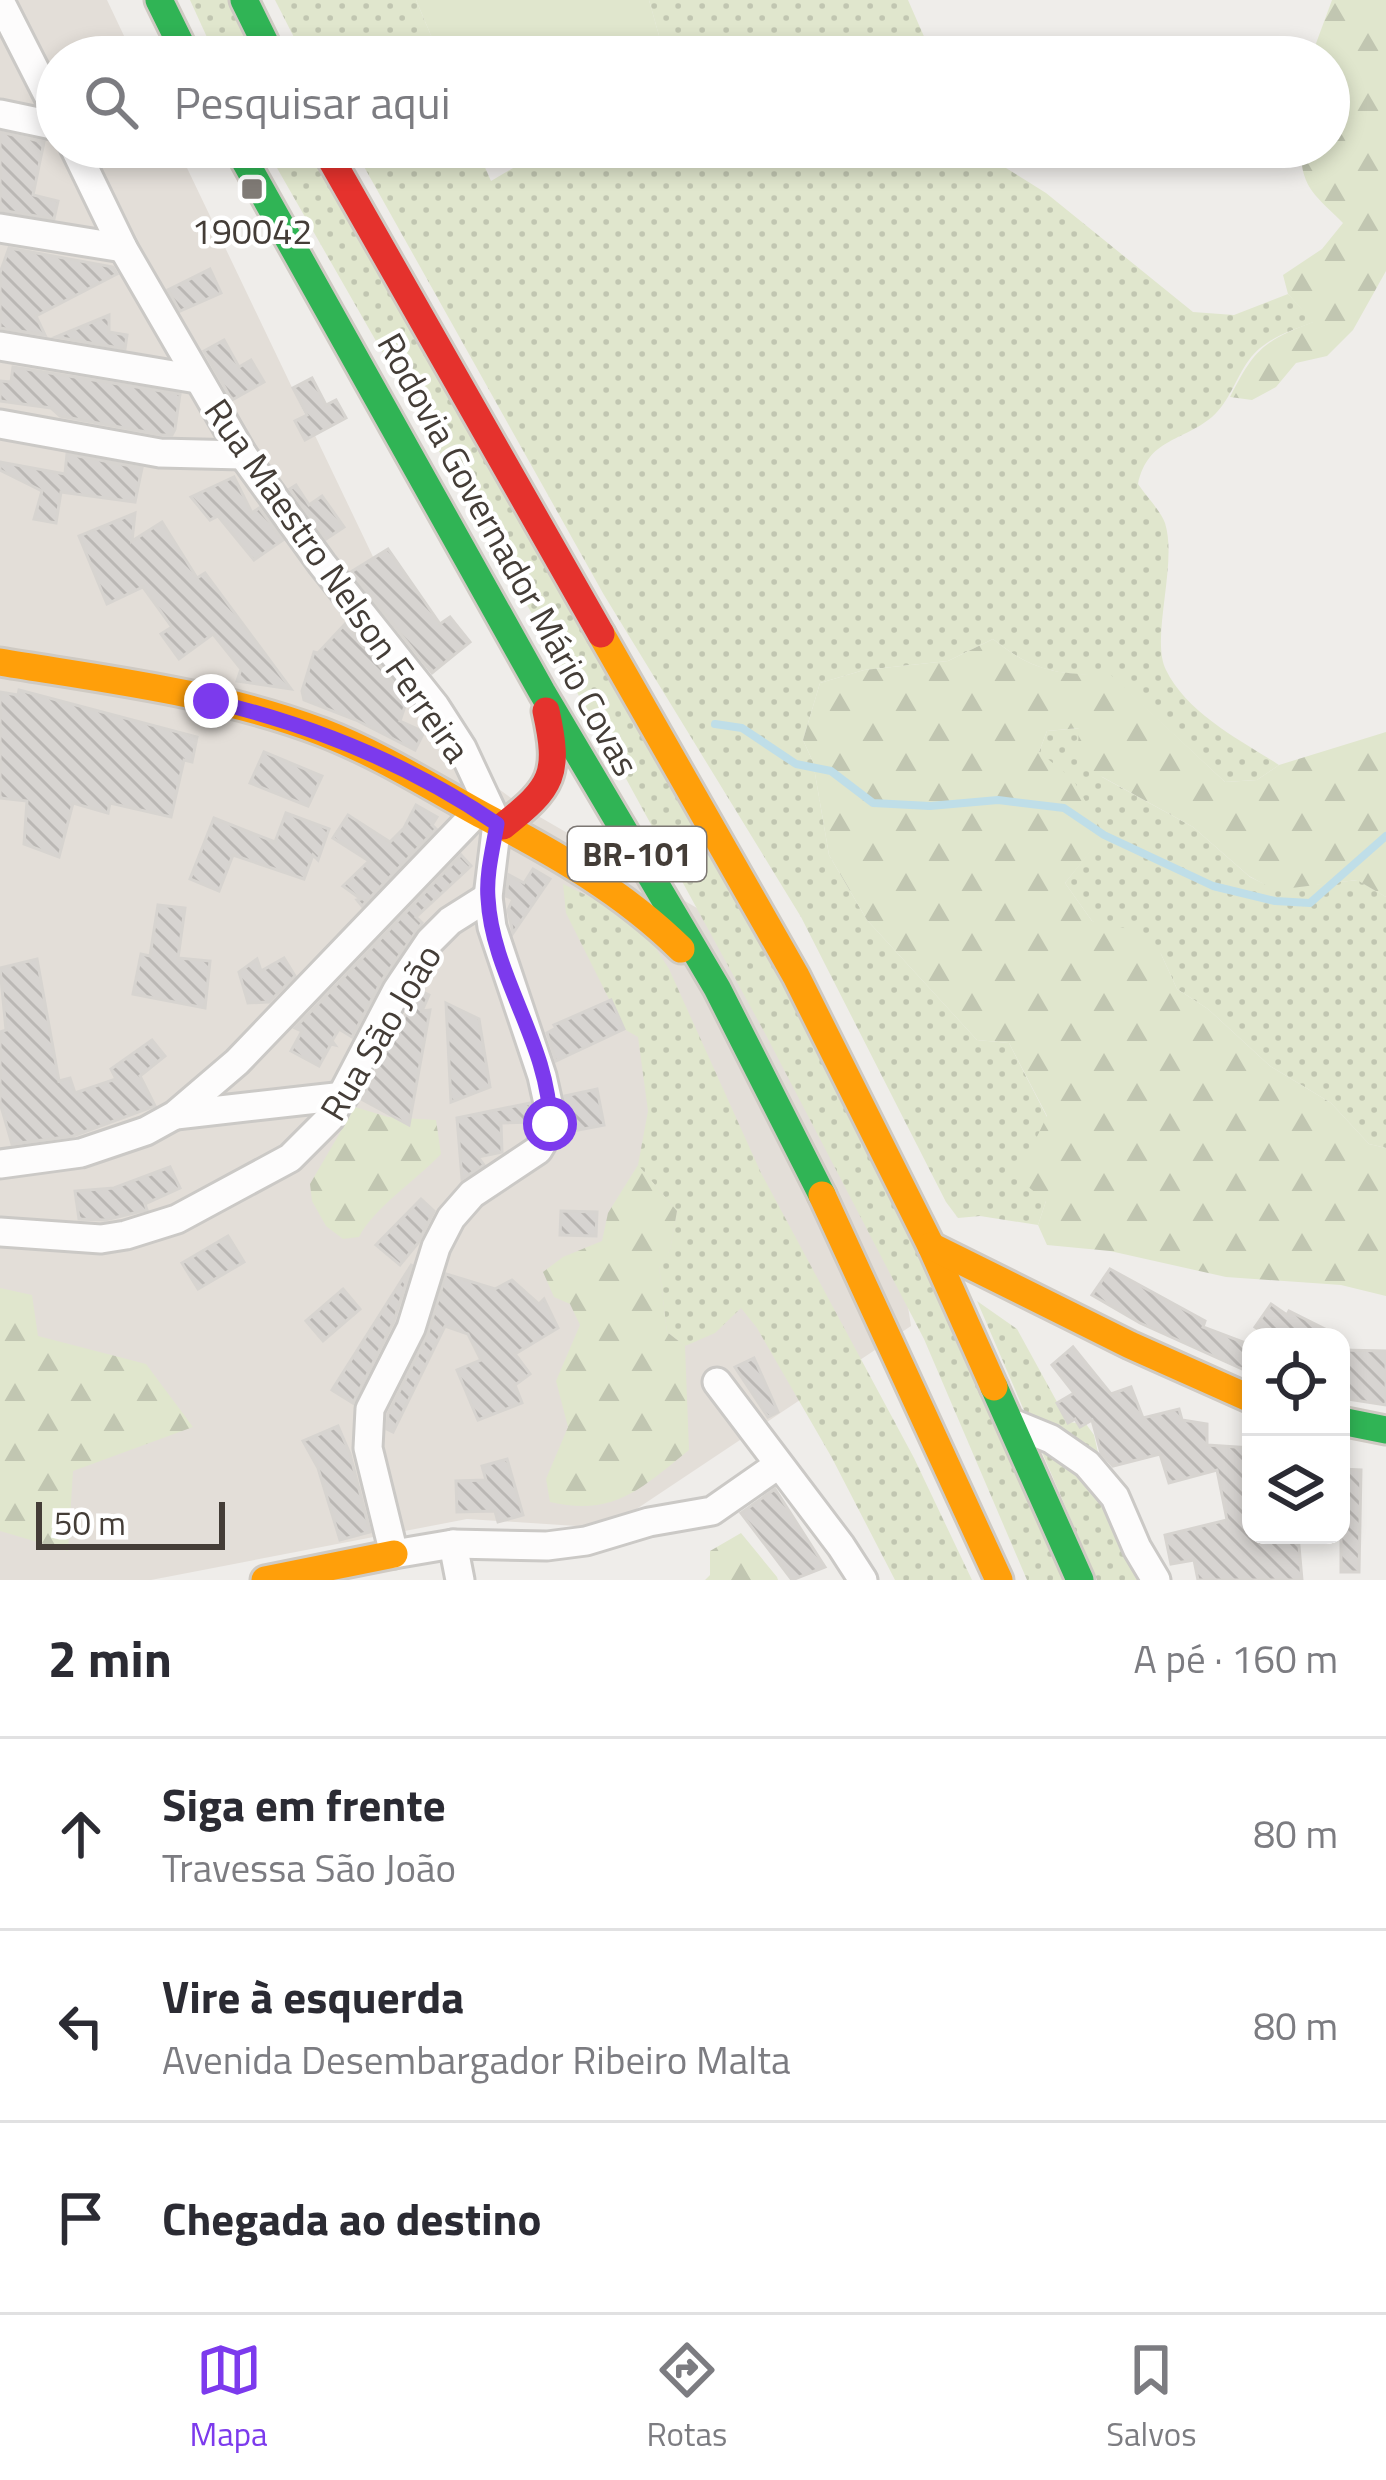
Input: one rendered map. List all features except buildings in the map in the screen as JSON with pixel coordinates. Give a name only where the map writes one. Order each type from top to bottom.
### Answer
[{"type":"main road","points":[[159,0],[177,36]]},
{"type":"main road","points":[[244,0],[262,36]]},
{"type":"main road","name":"Rodovia Governador Mário Covas","points":[[249,168],[542,692],[717,988],[851,1251],[999,1580]]},
{"type":"main road","name":"Rodovia Governador Mário Covas","points":[[336,168],[775,937],[931,1246],[1080,1580]]},
{"type":"main road","points":[[0,662],[194,697],[321,731],[405,770],[620,892],[717,988]]},
{"type":"main road","points":[[493,820],[538,798],[554,778],[555,751],[542,692]]},
{"type":"main road","points":[[931,1246],[1043,1298],[1188,1375],[1242,1396]]},
{"type":"main road","points":[[1350,1423],[1386,1430]]},
{"type":"main road","points":[[265,1580],[394,1553]]},
{"type":"street","points":[[0,1],[36,72]]},
{"type":"street","points":[[0,114],[36,122]]},
{"type":"street","name":"Rua Maestro Nelson Ferreira","points":[[84,168],[123,248],[243,455],[435,706],[462,748],[493,820]]},
{"type":"street","points":[[0,228],[123,248]]},
{"type":"street","points":[[0,346],[197,380]]},
{"type":"street","points":[[0,424],[121,448],[194,456],[243,455]]},
{"type":"street","points":[[493,820],[488,897],[500,953],[542,1076],[549,1132],[538,1150],[472,1194],[451,1218],[436,1247],[411,1328],[370,1409],[368,1448],[394,1553],[453,1544],[568,1544],[712,1511],[778,1465]]},
{"type":"street","points":[[0,1163],[81,1153],[146,1131],[175,1115],[493,820]]},
{"type":"street","name":"Rua São João","points":[[0,1232],[101,1239],[177,1219],[290,1158],[320,1132],[344,1096],[412,965],[450,921],[488,897]]},
{"type":"street","points":[[175,1115],[344,1096]]},
{"type":"street","points":[[717,1382],[863,1580]]},
{"type":"street","points":[[1012,1423],[1051,1439],[1087,1464],[1115,1497],[1156,1580]]},
{"type":"street","points":[[453,1544],[460,1580]]},
{"type":"shaded area","points":[[0,0],[107,0],[124,36],[36,36],[36,168],[187,168],[476,772],[526,809],[747,937],[894,1217],[911,1326],[608,1528],[467,1519],[151,1580],[0,1580]]},
{"type":"green space","points":[[190,0],[237,0],[255,36],[206,36]]},
{"type":"green space","points":[[275,0],[416,0],[431,36],[293,36]]},
{"type":"green space","points":[[416,0],[649,0],[659,36],[431,36]]},
{"type":"green space","points":[[649,0],[908,0],[924,36],[659,36]]},
{"type":"green space","points":[[1332,0],[1386,0],[1386,271],[1353,330],[1327,356],[1296,363],[1276,387],[1252,400],[1230,397],[1262,349],[1313,322],[1288,294],[1283,275],[1322,249],[1343,223],[1312,191],[1302,168],[1350,168],[1350,36],[1319,36]]},
{"type":"green space","points":[[277,168],[325,168],[931,1250],[1072,1580],[1027,1580],[924,1339],[618,764]]},
{"type":"green space","points":[[365,168],[485,168],[491,181],[513,168],[1006,168],[1046,193],[1193,312],[1234,315],[1288,294],[1314,322],[1262,346],[1218,411],[1158,449],[1138,484],[1163,518],[1168,540],[1161,640],[1166,670],[1201,712],[1279,765],[1257,780],[1225,782],[1111,676],[1048,670],[993,639],[948,661],[864,670],[820,683],[803,740],[813,762],[829,855],[867,920],[977,1040],[1009,1043],[1047,1117],[1046,1201],[1038,1225],[980,1216],[958,1218],[946,1202],[801,917],[604,595]]},
{"type":"green space","points":[[993,639],[1022,659],[1048,669],[1111,675],[1225,782],[1257,780],[1279,765],[1386,732],[1386,897],[1357,880],[1275,890],[1249,876],[1193,827],[1077,763],[1079,728],[1047,731],[1039,752],[1073,779],[1104,835],[1065,883],[1092,921],[1138,931],[1161,954],[1177,989],[1208,1009],[1270,1066],[1331,1103],[1369,1144],[1386,1148],[1386,1296],[1341,1285],[1226,1277],[1110,1251],[1047,1245],[1038,1225],[1046,1201],[1017,1178],[1047,1116],[1009,1043],[977,1040],[867,920],[829,855],[813,762],[803,740],[820,683],[864,670],[948,661]]},
{"type":"green space","points":[[1080,728],[1102,777],[1193,827],[1250,877],[1275,889],[1358,880],[1386,897],[1386,1148],[1369,1144],[1331,1103],[1270,1066],[1208,1009],[1177,989],[1161,954],[1092,921],[1065,883],[1103,835],[1039,752],[1047,731]]},
{"type":"green space","points":[[563,884],[638,920],[669,969],[761,1173],[914,1458],[972,1580],[895,1580],[832,1458],[741,1308],[715,1333],[685,1346],[667,1332],[659,1266],[670,1250],[677,1211],[638,1165],[648,1111],[638,1037],[624,1029],[566,913]]},
{"type":"green space","points":[[355,1107],[388,1117],[436,1120],[441,1154],[384,1205],[359,1237],[343,1239],[326,1226],[312,1201],[310,1184]]},
{"type":"green space","points":[[638,1165],[677,1211],[670,1250],[659,1267],[667,1332],[685,1346],[689,1450],[641,1487],[610,1502],[572,1506],[550,1502],[546,1479],[568,1427],[556,1381],[580,1325],[570,1304],[554,1297],[543,1272],[563,1257],[602,1241],[608,1213]]},
{"type":"green space","points":[[0,1288],[32,1295],[38,1336],[146,1364],[193,1427],[73,1471],[68,1551],[0,1531]]},
{"type":"green space","points":[[977,1301],[1017,1329],[1068,1422],[1086,1424],[1094,1435],[1113,1520],[1140,1580],[1097,1580]]},
{"type":"green space","points":[[741,1533],[778,1580],[705,1580],[710,1575],[710,1551]]},
{"type":"waterway","points":[[715,724],[742,728],[796,764],[831,771],[873,803],[930,806],[998,800],[1064,808],[1104,835],[1213,886],[1275,901],[1310,903],[1386,836]]},
{"type":"traffic: fast","points":[[159,0],[177,36]]},
{"type":"traffic: fast","points":[[244,0],[262,36]]},
{"type":"traffic: fast","points":[[249,168],[542,692],[717,988],[822,1195]]},
{"type":"traffic: fast","points":[[994,1387],[1080,1580]]},
{"type":"traffic: fast","points":[[1350,1423],[1386,1430]]},
{"type":"traffic: slow","points":[[601,634],[796,976],[931,1246],[994,1387]]},
{"type":"traffic: slow","points":[[0,662],[203,697],[343,741],[563,860],[636,910],[681,949]]},
{"type":"traffic: slow","points":[[822,1195],[999,1580]]},
{"type":"traffic: slow","points":[[931,1246],[1242,1395]]},
{"type":"traffic: slow","points":[[265,1580],[394,1554]]},
{"type":"traffic: jam","points":[[336,168],[601,634]]},
{"type":"traffic: jam","points":[[503,826],[533,800],[548,777],[552,750],[546,711]]},
{"type":"place","name":"190042","points":[[252,189]]},
{"type":"route","points":[[211,701],[321,731],[405,770],[497,824],[488,897],[492,927],[542,1076],[550,1124]]}]
